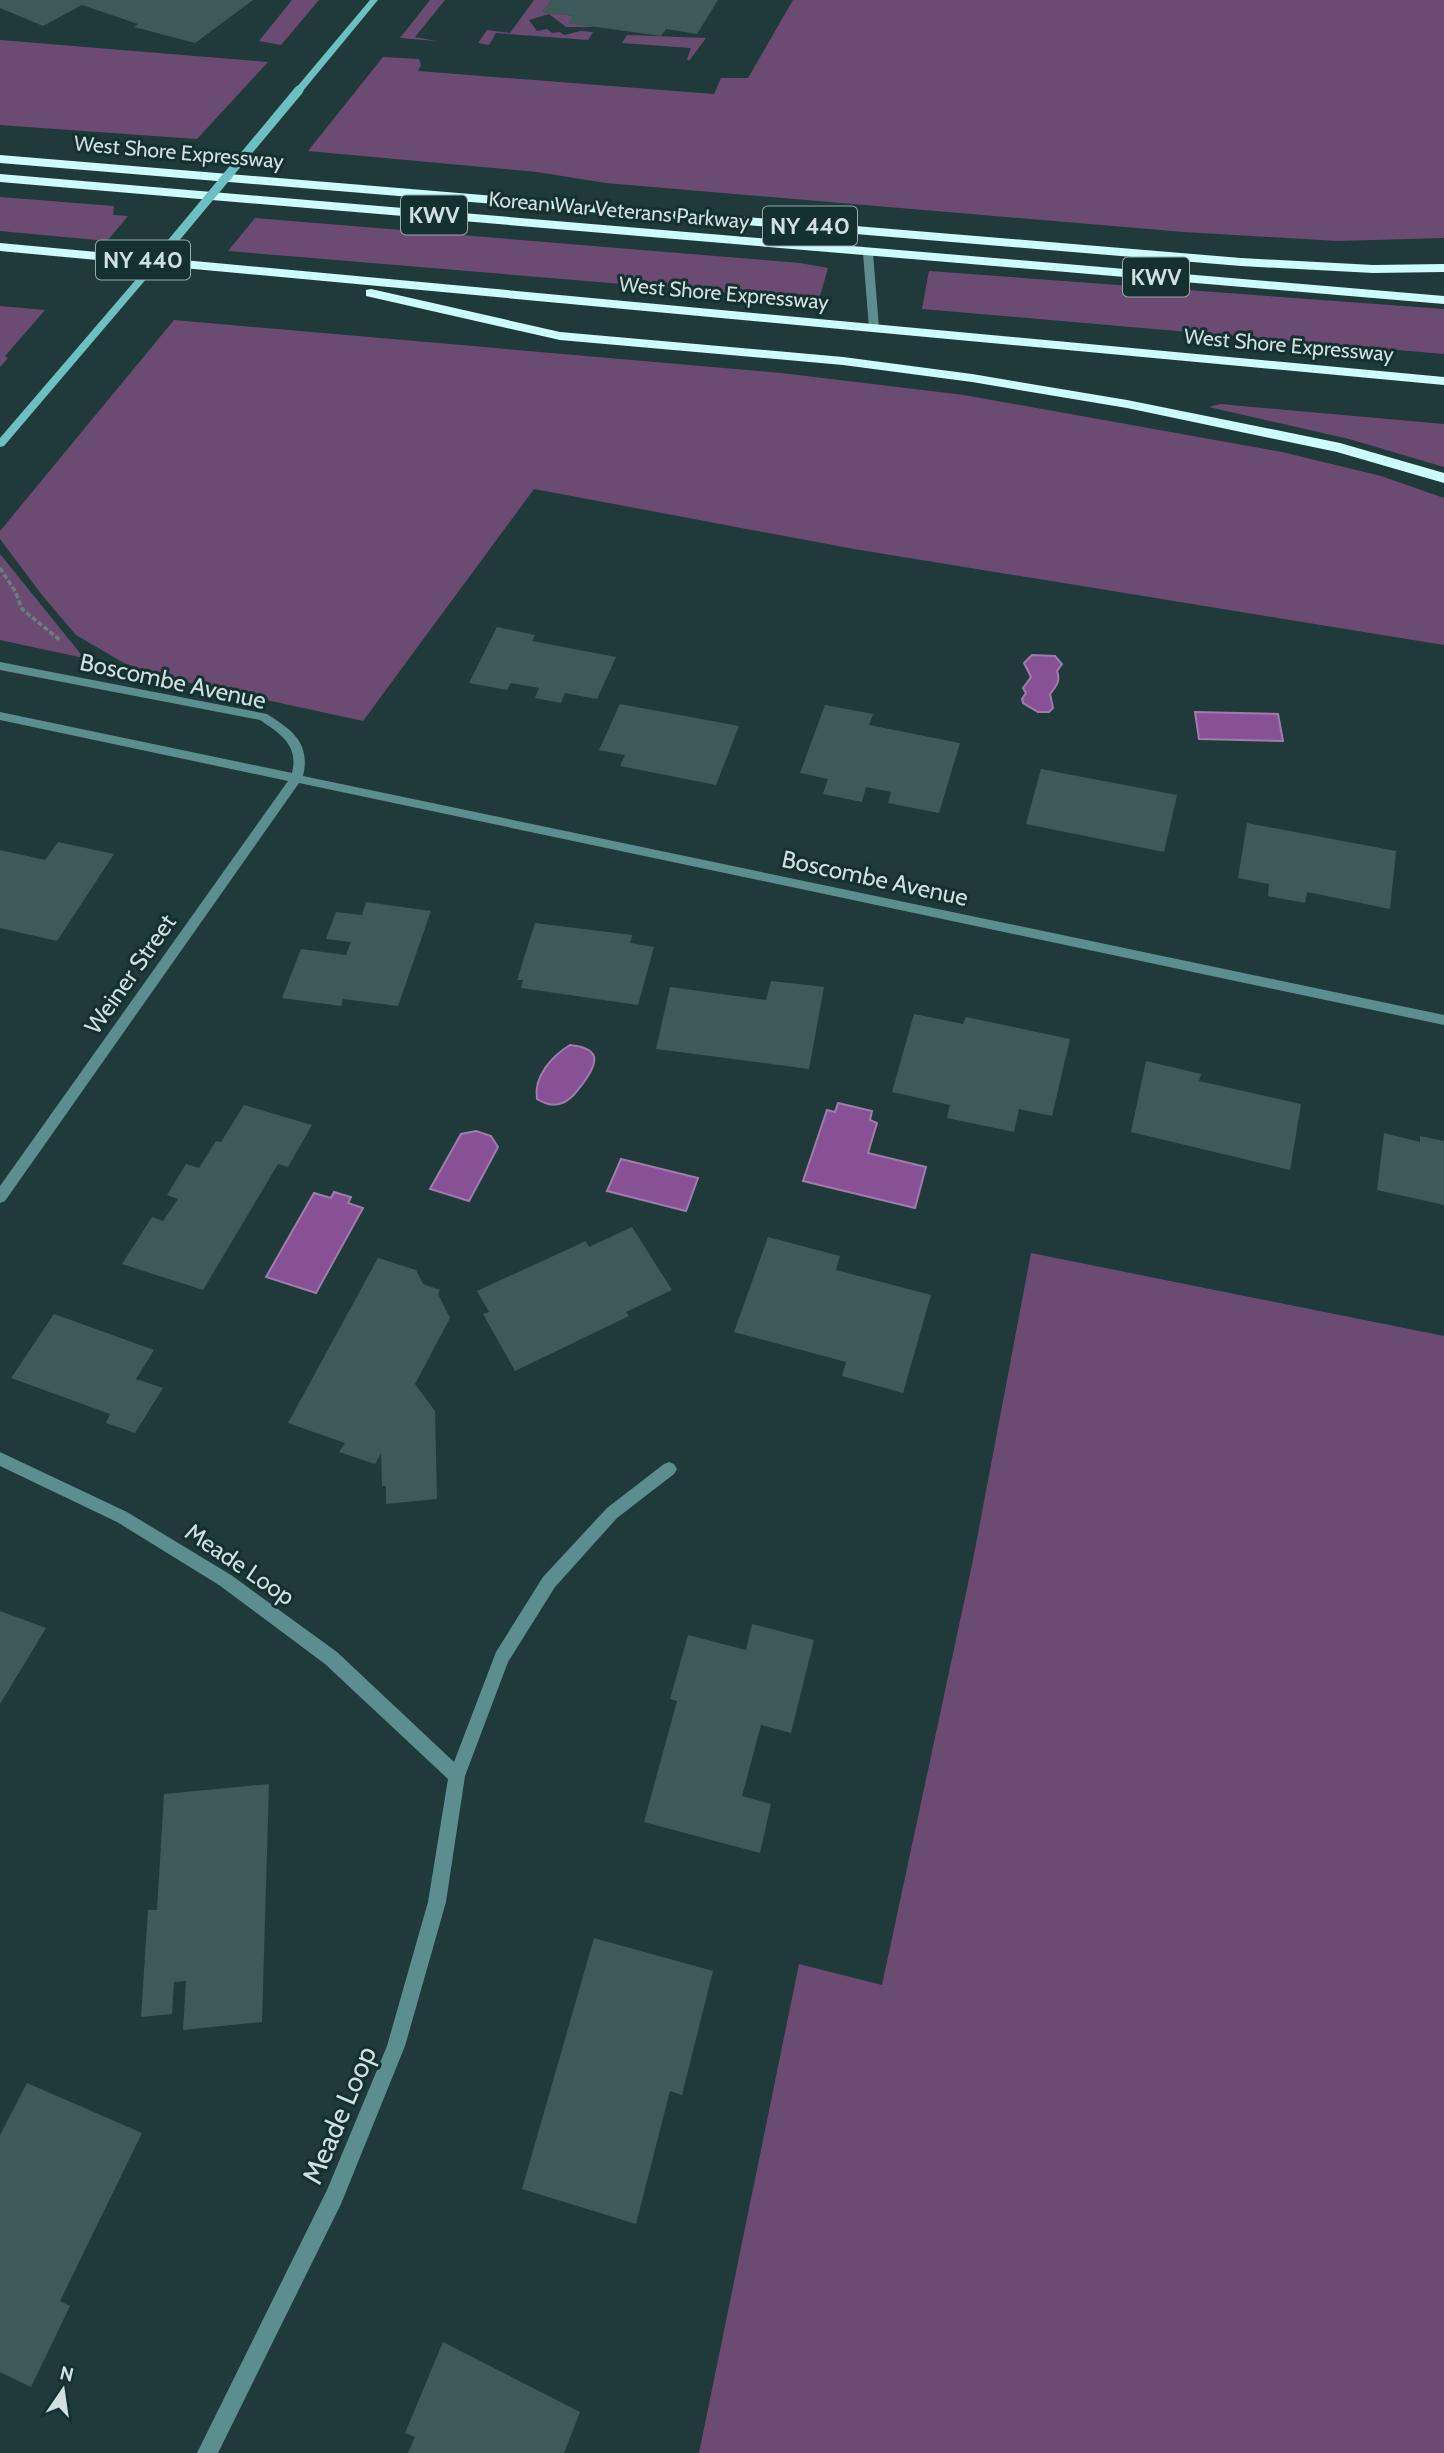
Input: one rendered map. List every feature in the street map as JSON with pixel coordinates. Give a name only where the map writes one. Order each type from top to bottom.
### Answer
[{"type":"highway","name":"West Shore Expressway","points":[[0,156],[68,164],[1241,262],[1373,269],[1444,268]]},
{"type":"highway","name":"Korean War Veterans Parkway","points":[[0,178],[1444,300]]},
{"type":"highway","name":"West Shore Expressway","points":[[0,247],[1444,381]]},
{"type":"highway","points":[[287,274],[560,336],[843,361],[972,378],[1127,404],[1340,448],[1444,478]]},
{"type":"street","points":[[0,444],[374,0]]},
{"type":"street","points":[[868,253],[874,328]]},
{"type":"street","name":"Boscombe Avenue","points":[[0,666],[262,717],[284,731],[300,750],[302,763],[297,777]]},
{"type":"street","name":"Boscombe Avenue","points":[[0,716],[1444,1020]]},
{"type":"street","name":"Weiner Street","points":[[0,1197],[297,777]]},
{"type":"street","name":"Meade Loop","points":[[0,1459],[122,1517],[225,1580],[331,1658],[457,1776]]},
{"type":"street","name":"Meade Loop","points":[[208,2453],[334,2197],[396,2046],[437,1902],[457,1776],[502,1658],[550,1582],[612,1513],[669,1469]]},
{"type":"path","points":[[0,568],[22,608],[65,646]]},
{"type":"shaded area","points":[[292,0],[319,0],[281,45],[259,41]]},
{"type":"shaded area","points":[[430,0],[445,0],[415,37],[436,41],[400,38]]},
{"type":"shaded area","points":[[534,0],[551,0],[543,12],[573,16],[569,23],[596,27],[566,27],[549,14],[529,20],[537,31],[547,29],[552,33],[560,32],[564,35],[581,31],[593,32],[588,40],[496,33],[489,45],[478,43],[487,30],[510,33]]},
{"type":"shaded area","points":[[793,0],[1444,0],[1444,238],[1338,241],[1184,232],[606,183],[537,172],[308,151],[383,57],[419,59],[421,65],[418,71],[714,94],[721,78],[748,78]]},
{"type":"shaded area","points":[[627,35],[706,38],[689,61],[687,59],[691,48],[622,43]]},
{"type":"shaded area","points":[[0,40],[268,62],[197,139],[0,125]]},
{"type":"shaded area","points":[[0,197],[114,206],[113,215],[128,216],[107,241],[0,231]]},
{"type":"shaded area","points":[[255,218],[800,263],[828,268],[820,296],[802,299],[228,251]]},
{"type":"shaded area","points":[[929,271],[1444,309],[1444,354],[922,309]]},
{"type":"shaded area","points":[[0,306],[45,310],[5,356],[8,358],[0,367]]},
{"type":"shaded area","points":[[174,320],[781,373],[964,395],[1282,452],[1381,476],[1444,498],[1444,645],[854,549],[534,489],[363,721],[162,677],[124,663],[76,635],[0,539],[0,531]]},
{"type":"shaded area","points":[[1220,404],[1444,424],[1444,467],[1349,439],[1209,407]]},
{"type":"shaded area","points":[[0,554],[84,658],[0,640]]},
{"type":"shaded area","points":[[1032,655],[1055,656],[1062,664],[1057,671],[1057,684],[1050,694],[1053,708],[1049,712],[1038,712],[1023,703],[1022,699],[1026,693],[1023,688],[1031,677],[1024,663]]},
{"type":"shaded area","points":[[1195,712],[1278,714],[1283,741],[1199,739]]},
{"type":"shaded area","points":[[570,1045],[587,1049],[594,1056],[589,1074],[573,1096],[563,1103],[556,1105],[537,1099],[538,1083],[545,1068]]},
{"type":"shaded area","points":[[838,1103],[872,1111],[870,1120],[877,1123],[868,1153],[926,1167],[915,1208],[803,1181],[827,1110],[835,1112]]},
{"type":"shaded area","points":[[476,1131],[491,1136],[498,1147],[469,1201],[430,1189],[461,1134]]},
{"type":"shaded area","points":[[621,1159],[698,1178],[686,1211],[607,1191]]},
{"type":"shaded area","points":[[334,1192],[351,1197],[348,1203],[363,1208],[316,1293],[266,1277],[314,1193],[331,1198]]},
{"type":"shaded area","points":[[1031,1253],[1444,1336],[1444,2453],[699,2453],[799,1964],[882,1985],[972,1565]]},
{"type":"building","points":[[0,0],[253,0],[195,43],[134,27],[138,24],[82,5],[43,26],[0,8]]},
{"type":"building","points":[[551,0],[718,0],[697,34],[666,29],[661,36],[568,23],[573,16],[542,12]]},
{"type":"building","points":[[497,627],[535,635],[532,641],[616,657],[597,699],[565,693],[561,703],[535,698],[539,688],[511,683],[507,690],[469,683]]},
{"type":"building","points":[[620,704],[739,726],[716,785],[620,766],[625,755],[599,750]]},
{"type":"building","points":[[825,705],[873,714],[869,725],[960,743],[939,813],[888,803],[891,792],[866,787],[862,802],[823,794],[828,779],[800,773]]},
{"type":"building","points":[[1041,769],[1177,795],[1164,852],[1026,824]]},
{"type":"building","points":[[1247,823],[1396,851],[1390,909],[1307,892],[1305,903],[1268,896],[1269,884],[1238,878]]},
{"type":"building","points":[[58,842],[114,854],[57,941],[0,928],[0,850],[45,860]]},
{"type":"building","points":[[366,902],[431,911],[398,1006],[343,999],[341,1006],[282,998],[301,949],[346,955],[351,942],[326,939],[336,912],[362,915]]},
{"type":"building","points":[[535,923],[632,935],[630,943],[654,947],[638,1005],[521,988],[523,980],[517,980]]},
{"type":"building","points":[[771,981],[824,987],[809,1069],[656,1049],[670,987],[766,1000]]},
{"type":"building","points":[[914,1014],[963,1024],[966,1017],[1070,1039],[1052,1116],[1019,1109],[1014,1132],[947,1118],[950,1105],[892,1092]]},
{"type":"building","points":[[1146,1061],[1201,1074],[1199,1081],[1301,1104],[1290,1170],[1131,1132]]},
{"type":"building","points":[[244,1105],[312,1125],[288,1167],[278,1164],[203,1290],[122,1264],[152,1217],[163,1221],[178,1199],[167,1195],[186,1164],[199,1168],[216,1141],[221,1142]]},
{"type":"building","points":[[1384,1133],[1420,1142],[1420,1136],[1444,1141],[1444,1205],[1377,1190]]},
{"type":"building","points":[[632,1227],[672,1290],[626,1312],[629,1316],[515,1371],[483,1314],[489,1312],[477,1291],[586,1241],[589,1247]]},
{"type":"building","points":[[768,1237],[840,1256],[836,1270],[931,1295],[903,1393],[842,1376],[846,1362],[734,1332]]},
{"type":"building","points":[[378,1258],[416,1270],[423,1284],[440,1290],[438,1294],[450,1318],[415,1384],[435,1411],[437,1499],[386,1504],[386,1486],[382,1486],[381,1453],[375,1464],[339,1452],[345,1443],[288,1423]]},
{"type":"building","points":[[54,1314],[154,1350],[136,1379],[163,1388],[135,1433],[106,1423],[110,1414],[11,1378]]},
{"type":"building","points":[[0,1611],[46,1628],[0,1704]]},
{"type":"building","points":[[752,1624],[814,1640],[791,1733],[761,1725],[742,1796],[771,1804],[760,1853],[644,1822],[677,1701],[670,1699],[688,1635],[746,1650]]},
{"type":"building","points":[[269,1784],[262,2022],[183,2030],[186,1981],[174,1982],[172,2014],[141,2017],[148,1910],[157,1910],[164,1794]]},
{"type":"building","points":[[594,1938],[713,1971],[682,2095],[670,2091],[636,2224],[522,2189]]},
{"type":"building","points":[[27,2083],[142,2133],[60,2301],[70,2306],[31,2387],[0,2372],[0,2135]]},
{"type":"building","points":[[443,2342],[580,2412],[564,2453],[408,2453],[415,2437],[405,2433]]}]
